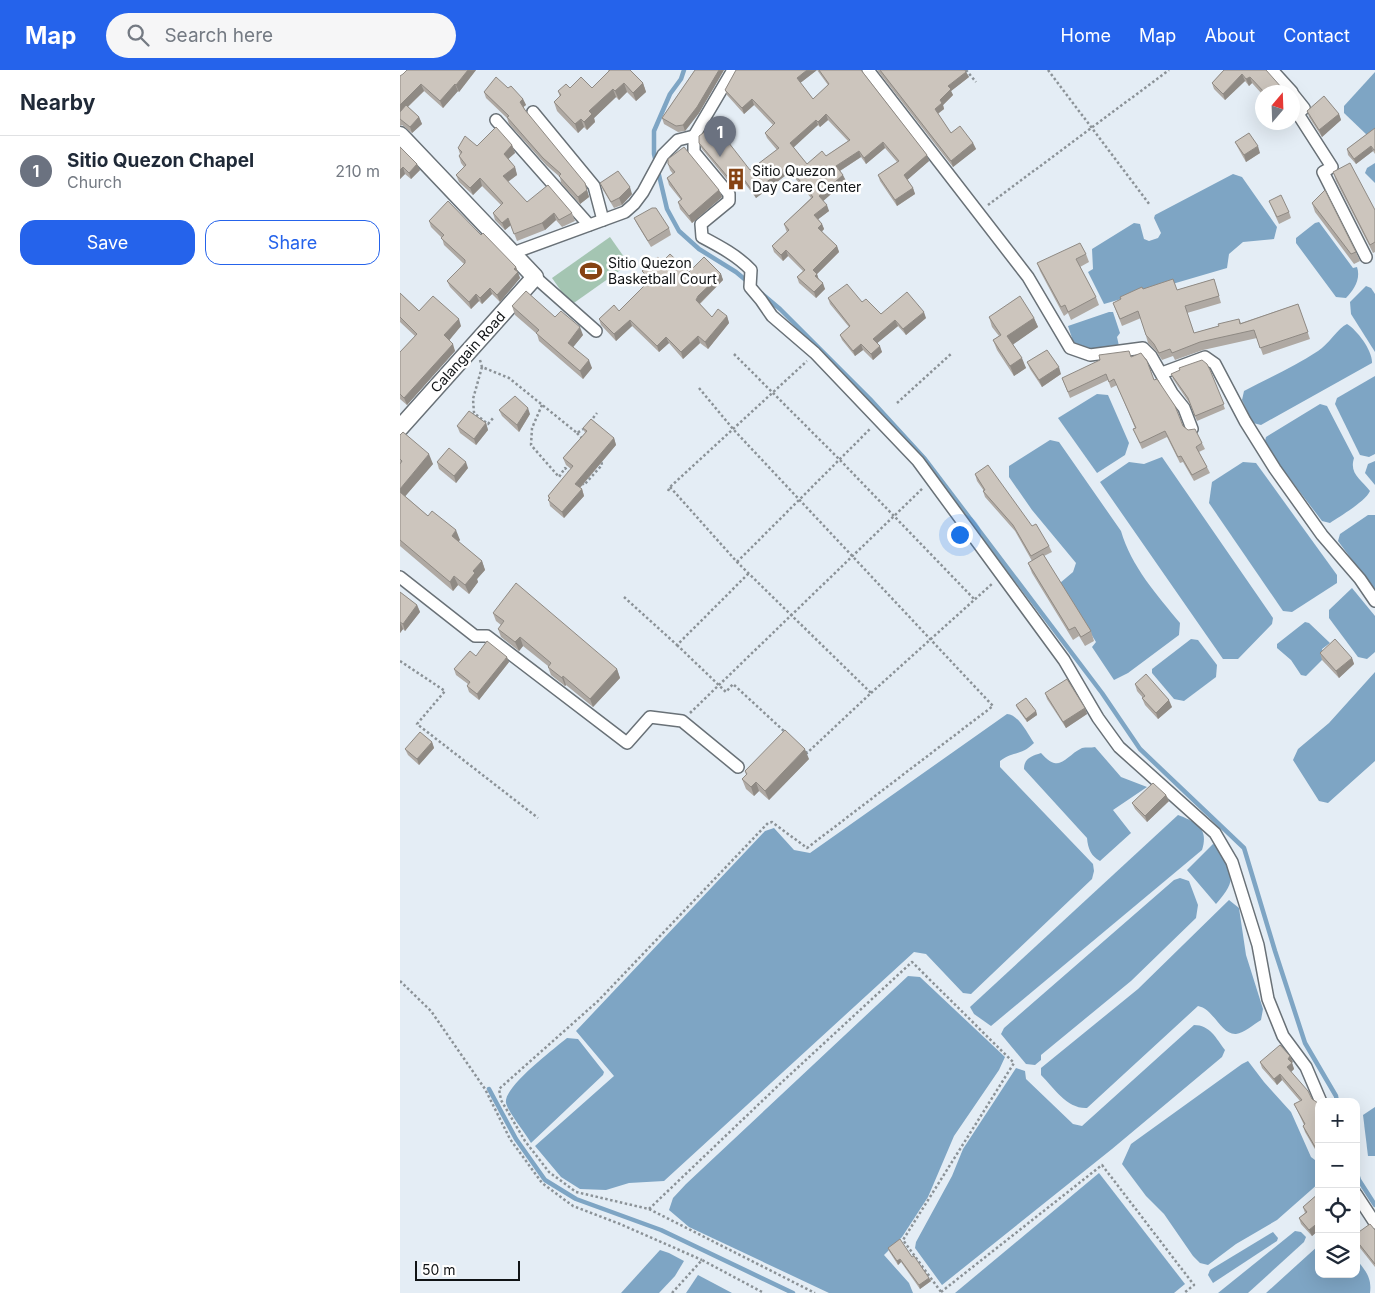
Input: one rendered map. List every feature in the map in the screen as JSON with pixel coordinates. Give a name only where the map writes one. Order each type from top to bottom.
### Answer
[{"type":"street","points":[[400,76],[406,70]]},
{"type":"street","points":[[734,70],[694,136],[694,152],[729,194],[729,201],[701,224],[702,237],[722,247],[752,270],[750,286],[772,316],[815,353],[918,461],[1064,660],[1098,718],[1119,747],[1214,833],[1232,862],[1258,944],[1268,1000],[1283,1036],[1306,1067],[1320,1098]]},
{"type":"street","points":[[868,70],[1028,278],[1070,348],[1090,355],[1143,348],[1151,356],[1172,393],[1184,408],[1192,429]]},
{"type":"street","points":[[1272,70],[1285,85]]},
{"type":"street","points":[[533,112],[594,186],[603,220]]},
{"type":"street","points":[[1300,117],[1332,167],[1323,172],[1366,257]]},
{"type":"street","points":[[496,120],[589,225]]},
{"type":"street","points":[[400,135],[535,276],[596,331]]},
{"type":"street","points":[[513,253],[625,212],[634,204],[664,155],[678,140],[694,136]]},
{"type":"street","name":"Calangain Road","points":[[400,428],[535,276]]},
{"type":"street","points":[[1162,373],[1205,357],[1215,364],[1244,421],[1274,469],[1322,535],[1375,601]]},
{"type":"street","points":[[400,577],[474,636],[486,636],[628,743],[650,717],[682,720],[738,767]]},
{"type":"street","points":[[1360,1200],[1375,1223]]},
{"type":"path","points":[[966,70],[976,82]]},
{"type":"path","points":[[1048,70],[1150,205]]},
{"type":"path","points":[[978,212],[1168,70]]},
{"type":"path","points":[[475,345],[482,366],[473,399],[474,413],[488,424],[494,417]]},
{"type":"path","points":[[815,353],[669,489],[737,562],[871,693]]},
{"type":"path","points":[[896,403],[952,353]]},
{"type":"path","points":[[734,354],[975,600]]},
{"type":"path","points":[[482,366],[509,378],[577,433],[583,440]]},
{"type":"path","points":[[699,388],[733,429],[992,706],[807,848],[772,822],[768,823],[598,1001],[500,1089],[501,1100],[525,1140],[549,1172],[576,1192],[649,1209],[815,1293]]},
{"type":"path","points":[[542,405],[532,428],[531,445],[559,476],[566,468],[572,474]]},
{"type":"path","points":[[577,433],[583,430],[597,413]]},
{"type":"path","points":[[737,562],[879,420]]},
{"type":"path","points":[[578,479],[584,485],[602,465],[599,458]]},
{"type":"path","points":[[682,720],[720,686],[932,480]]},
{"type":"path","points":[[677,645],[749,574]]},
{"type":"path","points":[[800,747],[807,753],[1002,576]]},
{"type":"path","points":[[624,598],[726,692],[733,684],[787,734]]},
{"type":"path","points":[[400,661],[445,691],[417,724],[538,818]]},
{"type":"path","points":[[649,1209],[912,962],[1014,1063],[904,1240],[940,1292],[1102,1166],[1194,1285],[1184,1293]]},
{"type":"path","points":[[400,982],[431,1011],[485,1089],[510,1139],[542,1183],[573,1206],[620,1224],[702,1260],[764,1293]]},
{"type":"path","points":[[672,1293],[702,1260]]},
{"type":"green space","name":"Sitio Quezon Basketball Court","points":[[610,237],[629,264],[571,305],[552,278]]},
{"type":"water","points":[[1375,72],[1375,132],[1368,136],[1344,113],[1344,106]]},
{"type":"water","points":[[1375,163],[1375,183],[1365,173],[1367,168]]},
{"type":"water","points":[[1233,174],[1242,177],[1277,227],[1274,239],[1243,242],[1229,254],[1227,268],[1104,304],[1088,272],[1093,269],[1092,249],[1134,223],[1140,224],[1144,239],[1149,241],[1158,238],[1161,233],[1154,218],[1155,215]]},
{"type":"water","points":[[1319,222],[1353,268],[1357,267],[1358,276],[1356,284],[1346,298],[1336,297],[1296,243],[1296,238]]},
{"type":"water","points":[[1366,286],[1371,288],[1375,294],[1375,352],[1351,314],[1350,302]]},
{"type":"water","points":[[1113,312],[1120,333],[1117,337],[1119,346],[1089,349],[1074,344],[1068,326]]},
{"type":"water","points":[[1347,324],[1364,341],[1372,358],[1372,363],[1261,425],[1253,423],[1242,400],[1244,391],[1318,351]]},
{"type":"water","points":[[1375,376],[1375,454],[1369,457],[1360,455],[1335,404],[1337,398]]},
{"type":"water","points":[[1097,394],[1108,395],[1129,443],[1125,455],[1097,473],[1058,418]]},
{"type":"water","points":[[1320,404],[1327,406],[1354,458],[1354,472],[1370,491],[1358,504],[1330,523],[1322,521],[1264,445],[1266,437]]},
{"type":"water","points":[[1050,440],[1059,442],[1121,531],[1131,556],[1146,580],[1180,623],[1179,635],[1128,673],[1114,680],[1092,647],[1096,642],[1060,583],[1073,572],[1076,563],[1032,510],[1009,477],[1009,466]]},
{"type":"water","points":[[1162,457],[1273,618],[1272,624],[1238,659],[1223,659],[1100,482],[1129,462],[1144,464]]},
{"type":"water","points":[[1375,461],[1375,485],[1365,473],[1368,464]]},
{"type":"water","points":[[1243,462],[1256,463],[1337,575],[1337,583],[1292,612],[1283,611],[1209,503],[1212,482]]},
{"type":"water","points":[[1368,515],[1375,515],[1375,591],[1338,541],[1340,534]]},
{"type":"water","points":[[1352,588],[1375,616],[1375,652],[1367,659],[1358,657],[1329,618],[1329,610]]},
{"type":"water","points":[[1305,622],[1309,623],[1330,643],[1322,649],[1325,657],[1306,676],[1301,675],[1291,660],[1277,648],[1277,644]]},
{"type":"water","points":[[1191,639],[1198,640],[1217,665],[1216,677],[1184,701],[1174,699],[1152,673],[1152,669]]},
{"type":"water","points":[[1375,672],[1375,761],[1328,803],[1319,801],[1293,760],[1298,749],[1329,723]]},
{"type":"water","points":[[1007,714],[1019,721],[1034,743],[1025,750],[1000,761],[1000,767],[1093,864],[1092,879],[971,994],[963,993],[926,954],[914,952],[664,1181],[629,1183],[606,1190],[580,1189],[561,1177],[535,1146],[614,1076],[576,1031],[765,831],[774,828],[794,850],[810,853]]},
{"type":"water","points":[[1095,747],[1121,777],[1147,787],[1113,810],[1131,833],[1100,861],[1090,852],[1087,838],[1024,769],[1027,760],[1041,753],[1053,763],[1058,763],[1082,748]]},
{"type":"water","points":[[1178,815],[1195,823],[1202,831],[1204,842],[1202,850],[991,1026],[974,1014],[970,1007]]},
{"type":"water","points":[[1213,844],[1218,846],[1231,876],[1228,888],[1216,904],[1187,870]]},
{"type":"water","points":[[1180,878],[1189,881],[1198,905],[1196,918],[1131,981],[1041,1055],[1041,1060],[1035,1065],[1026,1064],[1001,1034],[1004,1028],[1174,880]]},
{"type":"water","points":[[1229,900],[1239,908],[1246,955],[1263,1009],[1261,1020],[1242,1032],[1231,1033],[1209,1012],[1198,1006],[1087,1108],[1073,1105],[1061,1097],[1041,1075],[1041,1068],[1138,989]]},
{"type":"water","points":[[908,976],[920,977],[1005,1057],[999,1070],[954,1136],[928,1197],[902,1237],[884,1255],[909,1283],[913,1293],[829,1293],[689,1227],[669,1210],[673,1198],[686,1184]]},
{"type":"water","points":[[1194,1025],[1204,1027],[1212,1033],[1225,1050],[1222,1057],[1112,1149],[942,1285],[915,1248],[916,1242],[952,1176],[963,1149],[1016,1068],[1025,1071],[1026,1079],[1073,1124],[1082,1126]]},
{"type":"water","points":[[567,1038],[578,1039],[604,1072],[603,1075],[531,1143],[507,1107],[507,1096],[530,1069]]},
{"type":"water","points":[[1248,1061],[1291,1112],[1311,1157],[1315,1160],[1315,1187],[1277,1220],[1236,1244],[1208,1265],[1200,1263],[1193,1256],[1164,1214],[1146,1196],[1122,1164],[1131,1144]]},
{"type":"water","points":[[1375,1107],[1375,1156],[1368,1156],[1363,1115]]},
{"type":"water","points":[[1099,1173],[1185,1284],[1174,1293],[955,1293]]},
{"type":"water","points":[[1295,1231],[1301,1232],[1306,1237],[1304,1242],[1248,1293],[1218,1293]]},
{"type":"water","points":[[1273,1232],[1278,1238],[1277,1241],[1213,1283],[1208,1275],[1210,1270]]},
{"type":"water","points":[[1315,1249],[1315,1278],[1360,1278],[1360,1264],[1368,1275],[1370,1283],[1370,1293],[1266,1293]]},
{"type":"water","points":[[660,1250],[684,1261],[675,1276],[659,1293],[621,1293]]},
{"type":"water","points":[[698,1275],[732,1293],[686,1293]]},
{"type":"building","points":[[407,70],[468,70],[440,101],[421,84],[400,105],[400,76]]},
{"type":"building","points":[[610,70],[630,70],[643,83],[633,93],[624,83],[615,91],[613,89],[589,111],[592,114],[584,122],[581,119],[575,124],[554,102],[561,95],[558,91],[566,84],[570,88],[581,77],[592,88]]},
{"type":"building","points":[[695,70],[719,70],[697,107],[683,125],[676,126],[662,118]]},
{"type":"building","points":[[736,70],[807,70],[797,78],[813,99],[829,84],[819,70],[861,70],[927,155],[904,175],[913,188],[895,200],[878,175],[899,161],[883,142],[864,158],[859,151],[836,166],[843,175],[819,196],[827,205],[814,215],[822,224],[818,228],[837,246],[813,270],[817,274],[815,276],[823,283],[814,292],[797,277],[805,270],[786,250],[781,255],[772,246],[789,230],[784,224],[813,197],[788,166],[753,192],[741,175],[732,182],[699,143],[699,136],[710,128],[714,133],[718,129],[750,170],[779,148],[765,133],[775,123],[752,99],[742,108],[725,90]],"holes":[[[826,114],[850,140],[826,156],[822,151],[807,164],[790,143],[816,120],[818,122]]]},
{"type":"building","points":[[880,70],[965,70],[966,72],[948,86],[951,89],[940,100],[942,103],[935,109],[951,133],[960,126],[973,143],[951,161]]},
{"type":"building","points":[[1224,70],[1266,70],[1279,85],[1257,85],[1250,77],[1246,79],[1242,74],[1223,94],[1212,83]]},
{"type":"building","points":[[496,77],[508,88],[511,86],[523,99],[520,102],[525,110],[585,183],[587,190],[578,197],[559,176],[561,174],[543,158],[507,117],[509,116],[484,92]]},
{"type":"building","points":[[1324,96],[1339,114],[1319,130],[1307,111]]},
{"type":"building","points":[[406,105],[419,117],[410,127],[400,119],[400,112]]},
{"type":"building","points":[[496,127],[512,145],[504,154],[515,167],[503,176],[527,202],[548,185],[572,213],[559,220],[554,213],[542,223],[514,234],[508,218],[502,223],[493,213],[503,203],[480,178],[470,188],[456,175],[466,165],[459,156],[462,152],[458,148],[465,136],[477,146]]},
{"type":"building","points":[[1375,128],[1375,150],[1371,146],[1354,159],[1347,149]]},
{"type":"building","points":[[1249,133],[1258,146],[1244,155],[1235,142]]},
{"type":"building","points":[[400,147],[417,164],[409,173],[403,167],[400,170]]},
{"type":"building","points":[[684,147],[719,190],[689,216],[678,202],[682,199],[667,178],[675,172],[668,164],[668,159]]},
{"type":"building","points":[[1350,163],[1375,210],[1375,242],[1370,245],[1333,172]]},
{"type":"building","points":[[618,171],[630,187],[619,198],[611,202],[600,183]]},
{"type":"building","points":[[1325,190],[1356,252],[1351,254],[1312,203]]},
{"type":"building","points":[[1281,195],[1289,212],[1277,217],[1269,201]]},
{"type":"building","points":[[448,201],[516,267],[514,269],[518,272],[497,295],[490,288],[480,298],[476,294],[469,302],[447,281],[465,263],[465,260],[441,238],[444,235],[429,221]]},
{"type":"building","points":[[652,208],[656,208],[669,228],[648,241],[634,218]]},
{"type":"building","points":[[1080,243],[1086,254],[1076,259],[1096,297],[1068,312],[1065,305],[1061,307],[1037,263]]},
{"type":"building","points":[[670,254],[689,272],[704,257],[721,274],[696,300],[712,317],[718,309],[727,316],[705,342],[698,336],[681,352],[666,337],[657,346],[630,320],[614,334],[599,319],[614,305],[619,311],[646,284],[643,281],[648,277],[642,271],[658,257],[662,262]]},
{"type":"building","points":[[1173,279],[1177,290],[1214,279],[1219,296],[1185,306],[1194,333],[1239,319],[1240,324],[1298,304],[1308,332],[1260,348],[1254,330],[1200,342],[1172,353],[1170,349],[1159,353],[1146,335],[1138,311],[1120,319],[1113,303],[1121,299],[1120,297],[1142,287],[1143,289]]},
{"type":"building","points":[[847,284],[862,302],[866,299],[881,314],[907,292],[924,312],[903,329],[895,320],[873,339],[880,346],[871,354],[861,344],[853,351],[840,335],[850,326],[828,298]]},
{"type":"building","points":[[526,291],[555,317],[561,311],[580,327],[568,343],[589,360],[580,371],[536,333],[539,330],[512,306]]},
{"type":"building","points":[[400,293],[419,311],[433,296],[459,319],[444,335],[453,344],[404,398],[400,394],[400,352],[417,334],[400,317]]},
{"type":"building","points":[[1020,296],[1034,318],[1007,336],[1022,358],[1010,366],[993,340],[1001,335],[989,317]]},
{"type":"building","points":[[1047,350],[1059,367],[1039,380],[1027,362]]},
{"type":"building","points":[[1129,351],[1131,357],[1141,353],[1147,361],[1154,380],[1157,379],[1175,406],[1183,426],[1188,430],[1195,429],[1202,443],[1196,447],[1207,467],[1192,475],[1181,456],[1178,457],[1165,431],[1140,443],[1133,429],[1136,428],[1114,379],[1109,382],[1106,374],[1068,392],[1062,378],[1100,360],[1099,355]]},
{"type":"building","points":[[1202,360],[1210,370],[1224,404],[1195,416],[1188,398],[1171,374],[1180,370],[1179,368]]},
{"type":"building","points":[[515,396],[528,408],[517,425],[499,410]]},
{"type":"building","points":[[469,411],[486,423],[474,439],[457,426]]},
{"type":"building","points":[[591,419],[614,438],[575,484],[582,489],[562,512],[548,500],[550,498],[548,496],[573,466],[563,458],[587,431],[583,428]]},
{"type":"building","points":[[403,432],[429,454],[400,489],[400,464],[402,461],[400,459],[400,435]]},
{"type":"building","points":[[449,448],[466,462],[454,476],[437,462]]},
{"type":"building","points":[[988,465],[1032,526],[1036,524],[1049,546],[1031,556],[1013,525],[983,491],[985,490],[975,474]]},
{"type":"building","points":[[400,492],[428,516],[432,511],[456,530],[452,536],[482,561],[473,571],[475,573],[465,585],[454,576],[450,582],[400,540]]},
{"type":"building","points":[[1043,554],[1091,631],[1081,637],[1075,627],[1069,630],[1028,563]]},
{"type":"building","points":[[516,583],[617,669],[590,699],[563,676],[562,678],[548,667],[551,663],[520,637],[515,642],[498,629],[504,621],[493,613]]},
{"type":"building","points":[[400,592],[417,605],[403,624],[400,622]]},
{"type":"building","points":[[1335,639],[1352,658],[1336,671],[1320,653]]},
{"type":"building","points":[[487,641],[507,657],[477,694],[467,686],[470,682],[454,669],[470,651],[476,656]]},
{"type":"building","points":[[1146,674],[1169,700],[1156,713],[1142,698],[1145,696],[1135,684]]},
{"type":"building","points":[[1067,679],[1085,708],[1063,722],[1045,693]]},
{"type":"building","points":[[1026,698],[1036,711],[1026,719],[1016,705]]},
{"type":"building","points":[[785,730],[805,749],[765,791],[756,782],[751,787],[742,779],[747,774],[745,771]]},
{"type":"building","points":[[420,732],[432,742],[417,759],[405,749]]},
{"type":"building","points":[[1153,783],[1166,795],[1145,816],[1132,803]]},
{"type":"building","points":[[1280,1045],[1290,1056],[1288,1059],[1292,1063],[1287,1067],[1315,1101],[1315,1147],[1303,1126],[1305,1124],[1294,1104],[1302,1100],[1280,1074],[1274,1079],[1260,1062]]},
{"type":"building","points":[[1315,1196],[1315,1225],[1309,1230],[1299,1218],[1307,1212],[1303,1207]]},
{"type":"building","points":[[1370,1224],[1375,1230],[1375,1264],[1360,1245],[1360,1231]]},
{"type":"building","points":[[900,1239],[929,1278],[919,1285],[900,1259],[897,1261],[888,1248]]},
{"type":"waterway","points":[[684,70],[681,79],[670,94],[654,131],[654,154],[667,209],[679,231],[699,249],[736,272],[748,282]]},
{"type":"waterway","points":[[761,293],[780,309],[870,399],[925,459],[1102,693],[1140,749],[1244,848],[1305,1043],[1336,1098]]},
{"type":"waterway","points":[[489,1089],[516,1139],[545,1180],[576,1199],[661,1230],[793,1293]]},
{"type":"waterway","points":[[1360,1182],[1375,1205]]},
{"type":"place","name":"Sitio Quezon Chapel","points":[[720,157]]},
{"type":"place","name":"Sitio Quezon Day Care Center","points":[[736,179]]},
{"type":"place","name":"Sitio Quezon Basketball Court","points":[[591,271]]}]
